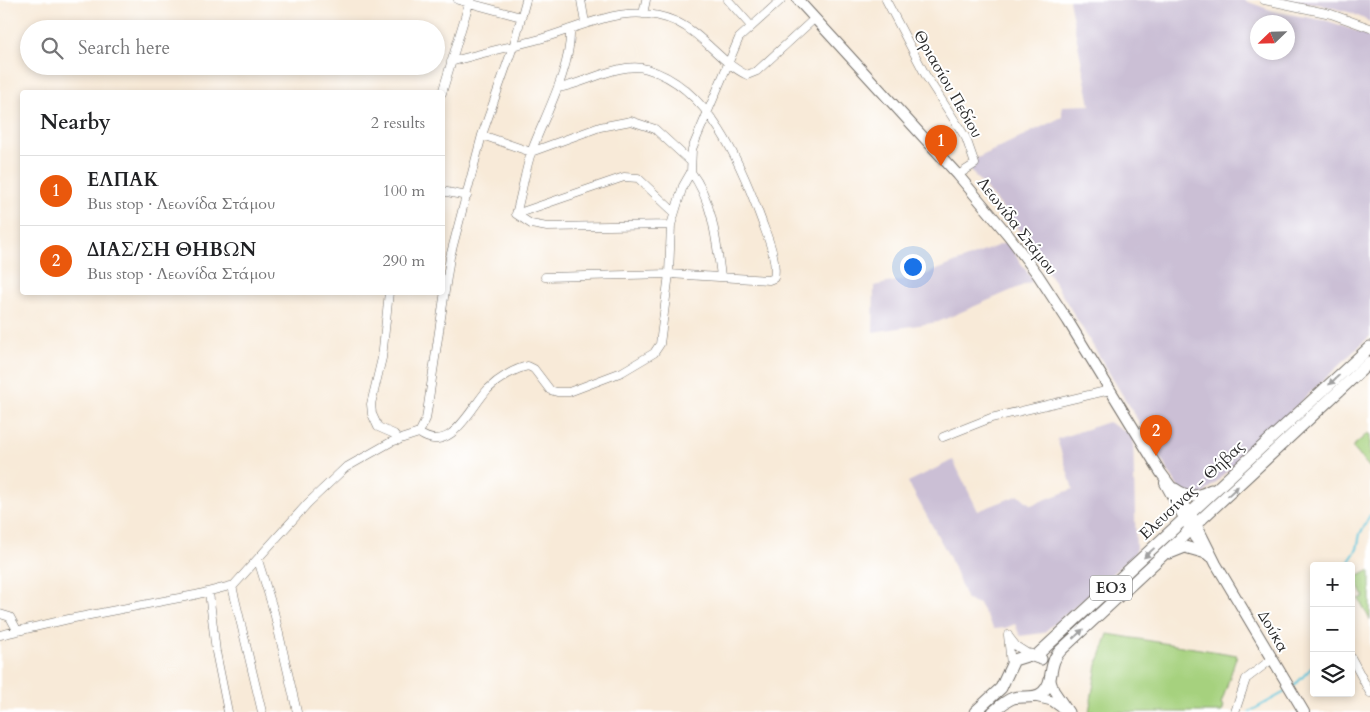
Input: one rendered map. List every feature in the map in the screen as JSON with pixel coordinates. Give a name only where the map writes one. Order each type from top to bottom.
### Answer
[{"type":"main road","name":"Λεωνίδα Στάμου","points":[[798,0],[958,175],[1009,236],[1038,275],[1191,522]]},
{"type":"main road","name":"Ελευσίνας - Θήβας","points":[[994,712],[1009,700],[1044,692],[1056,654],[1156,562],[1227,480],[1370,347]]},
{"type":"main road","name":"Ελευσίνας - Θήβας","points":[[976,712],[997,693],[1009,670],[1019,657],[1033,655],[1191,522],[1370,362]]},
{"type":"main road","name":"Λεωνίδα Στάμου","points":[[1161,473],[1175,490],[1191,522]]},
{"type":"main road","name":"ΕΟ3","points":[[1175,490],[1187,496],[1196,497],[1227,480]]},
{"type":"main road","name":"Δούκα","points":[[1191,522],[1206,553],[1216,564]]},
{"type":"main road","name":"Δούκα","points":[[1191,522],[1304,712]]},
{"type":"main road","name":"ΕΟ3","points":[[1156,562],[1180,548],[1189,547],[1206,553]]},
{"type":"main road","points":[[1033,655],[1045,662],[1050,675]]},
{"type":"main road","points":[[1009,670],[1012,689],[1029,696]]},
{"type":"street","points":[[458,0],[469,1],[521,17]]},
{"type":"street","points":[[445,291],[450,257],[482,135],[514,44],[526,0]]},
{"type":"street","points":[[580,0],[585,23]]},
{"type":"street","points":[[643,14],[646,0]]},
{"type":"street","points":[[728,0],[751,26]]},
{"type":"street","points":[[419,433],[434,440],[444,439],[454,432],[489,388],[521,368],[528,366],[534,369],[550,390],[563,392],[622,372],[654,353],[660,344],[669,274],[671,225],[674,212],[690,172],[692,149],[739,38],[781,0]]},
{"type":"street","name":"Θριασίου Πεδίου","points":[[886,0],[926,76],[970,147],[974,164],[958,175]]},
{"type":"street","points":[[1264,0],[1331,14],[1370,28]]},
{"type":"street","points":[[443,90],[469,1]]},
{"type":"street","points":[[451,62],[570,30],[604,16],[643,14],[677,22],[696,34],[744,74],[751,75],[814,19]]},
{"type":"street","points":[[516,214],[531,152],[558,88],[571,38],[570,30]]},
{"type":"street","points":[[545,277],[669,274],[769,280],[774,278],[776,270],[748,183],[725,136],[708,114],[683,90],[662,75],[646,69],[627,69],[558,88]]},
{"type":"street","points":[[482,135],[531,152],[600,128],[631,122],[655,129],[690,161]]},
{"type":"street","points":[[690,172],[699,183],[708,206],[721,276]]},
{"type":"street","points":[[516,214],[631,176],[638,178],[674,212]]},
{"type":"street","points":[[445,192],[467,196]]},
{"type":"street","points":[[516,214],[531,224],[547,227],[671,225]]},
{"type":"street","points":[[389,295],[382,358],[371,404],[372,414],[378,427],[394,434],[399,440]]},
{"type":"street","points":[[0,635],[232,586],[258,560],[308,503],[345,468],[375,450],[419,433],[426,419],[444,295]]},
{"type":"street","points":[[943,437],[992,418],[1110,390]]},
{"type":"street","points":[[258,560],[263,569],[297,712]]},
{"type":"street","points":[[232,586],[262,712]]},
{"type":"street","points":[[209,592],[216,652],[228,712]]},
{"type":"street","points":[[0,614],[10,617],[17,630]]},
{"type":"street","points":[[1009,670],[1008,635],[1016,646],[1033,655]]},
{"type":"street","points":[[1235,712],[1246,678],[1272,659]]},
{"type":"street","points":[[1355,664],[1370,693]]},
{"type":"street","points":[[1050,675],[1054,690],[1068,712]]},
{"type":"street","points":[[1029,696],[1052,702],[1068,712]]},
{"type":"shaded area","points":[[1069,0],[1243,0],[1276,12],[1293,15],[1250,15],[1250,60],[1295,60],[1295,15],[1328,21],[1370,36],[1370,336],[1190,507],[1055,283],[1012,220],[965,164],[1062,117],[1062,106],[1090,105]]},
{"type":"shaded area","points":[[1277,0],[1370,0],[1370,22],[1352,13],[1314,3]]},
{"type":"shaded area","points":[[1007,242],[1033,281],[938,322],[873,332],[874,286],[927,274]]},
{"type":"shaded area","points":[[1108,422],[1133,436],[1136,552],[1043,633],[1020,636],[1015,624],[1005,628],[994,629],[979,604],[967,600],[949,556],[908,482],[953,460],[978,511],[1019,495],[1031,505],[1073,489],[1057,439]]},
{"type":"green space","points":[[1368,433],[1370,435],[1370,468],[1352,447]]},
{"type":"green space","points":[[1370,570],[1370,620],[1359,599],[1364,597],[1355,578]]},
{"type":"green space","points":[[1108,634],[1237,655],[1221,704],[1224,706],[1222,712],[1089,712],[1097,665]]},
{"type":"waterway","points":[[1349,562],[1357,549],[1360,534],[1370,515]]},
{"type":"waterway","points":[[1294,686],[1310,669]]},
{"type":"waterway","points":[[1249,712],[1285,692]]},
{"type":"place","name":"ΕΛΠΑΚ","points":[[941,166]]},
{"type":"place","name":"ΔΙΑΣ/ΣΗ ΘΗΒΩΝ","points":[[1156,456]]}]
